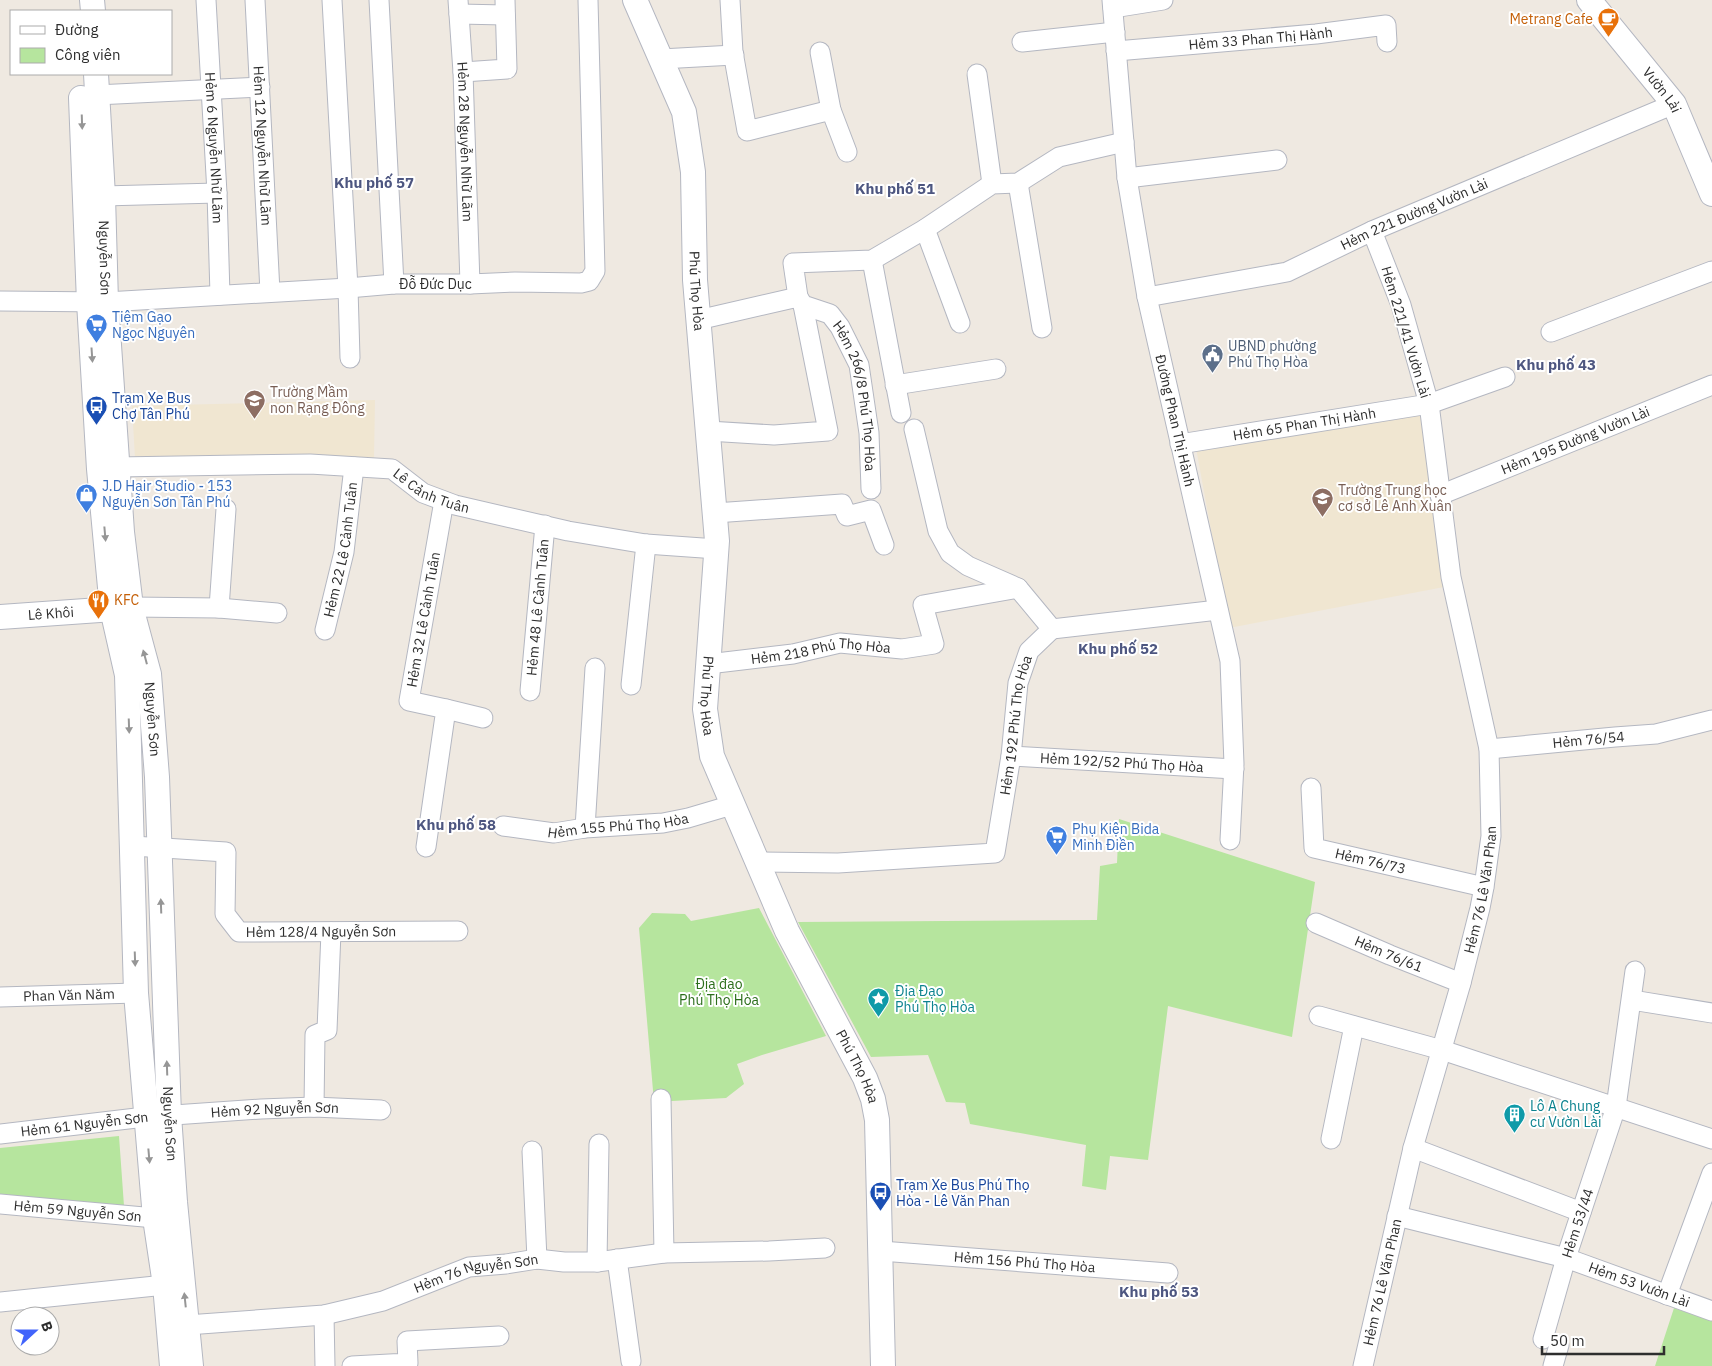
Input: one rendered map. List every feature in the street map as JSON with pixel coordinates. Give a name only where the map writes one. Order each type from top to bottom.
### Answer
[{"type":"street","name":"Hẻm 6 Nguyễn Nhữ Lãm","points":[[206,0],[217,193],[220,295]]},
{"type":"street","name":"Hẻm 12 Nguyễn Nhữ Lãm","points":[[255,0],[270,292]]},
{"type":"street","points":[[332,0],[348,288],[350,358]]},
{"type":"street","points":[[379,0],[394,284]]},
{"type":"street","name":"Đỗ Đức Dục","points":[[0,301],[97,302],[394,284],[581,283],[589,281],[595,271],[588,0]]},
{"type":"street","name":"Phú Thọ Hòa","points":[[635,0],[684,112],[693,172],[695,280],[717,549],[705,709],[712,756],[796,951],[871,1091],[877,1120],[884,1366]]},
{"type":"street","points":[[730,0],[734,55],[747,131],[831,110]]},
{"type":"street","points":[[1112,4],[1162,0]]},
{"type":"street","name":"Vườn Lài","points":[[1589,0],[1674,104],[1712,194]]},
{"type":"street","name":"Đường Phan Thị Hành","points":[[1112,4],[1127,178],[1148,297],[1230,661],[1234,769],[1230,840]]},
{"type":"street","points":[[458,7],[505,7],[508,69],[463,72]]},
{"type":"street","name":"Hẻm 28 Nguyễn Nhữ Lãm","points":[[458,7],[463,72],[470,284]]},
{"type":"street","name":"Hẻm 33 Phan Thị Hành","points":[[1116,51],[1316,34],[1386,25],[1387,42]]},
{"type":"street","points":[[1022,42],[1115,32]]},
{"type":"street","points":[[820,52],[831,110],[847,152]]},
{"type":"street","points":[[661,58],[734,55]]},
{"type":"street","points":[[977,74],[992,184]]},
{"type":"street","name":"Nguyễn Sơn","points":[[80,75],[97,302],[122,532],[121,608],[149,674],[158,777],[169,1115],[175,1202],[191,1366]]},
{"type":"street","points":[[96,85],[211,90],[260,87]]},
{"type":"street","name":"Nguyễn Sơn","points":[[96,85],[103,196],[97,302],[99,469],[121,608],[127,675],[136,993],[155,1218],[165,1285],[172,1366]]},
{"type":"street","name":"Hẻm 221 Đường Vườn Lài","points":[[1148,297],[1287,272],[1372,231],[1674,104]]},
{"type":"street","points":[[708,431],[774,435],[828,431],[793,263],[872,260],[925,229],[992,184],[1018,182],[1060,156],[1124,142]]},
{"type":"street","points":[[1127,178],[1277,160]]},
{"type":"street","points":[[1018,182],[1042,328]]},
{"type":"street","points":[[103,196],[217,193]]},
{"type":"street","points":[[925,229],[960,323]]},
{"type":"street","name":"Hẻm 221/41 Vườn Lài","points":[[1372,231],[1401,305],[1429,404]]},
{"type":"street","points":[[872,260],[901,413]]},
{"type":"street","points":[[1551,332],[1712,271]]},
{"type":"street","points":[[698,320],[800,301]]},
{"type":"street","name":"Hẻm 266/8 Phú Thọ Hòa","points":[[800,301],[830,314],[840,327],[859,364],[869,433],[871,489]]},
{"type":"street","points":[[895,385],[996,369]]},
{"type":"street","name":"Hẻm 65 Phan Thị Hành","points":[[1180,444],[1429,404],[1505,376]]},
{"type":"street","name":"Hẻm 195 Đường Vườn Lài","points":[[1440,495],[1712,385]]},
{"type":"street","name":"Hẻm 76 Lê Văn Phan","points":[[1363,1366],[1413,1148],[1461,983],[1484,887],[1491,836],[1489,749],[1451,577],[1429,404]]},
{"type":"street","points":[[914,429],[938,531],[950,553],[968,566],[1018,588],[1052,630],[1218,610]]},
{"type":"street","name":"Lê Cảnh Tuân","points":[[116,468],[310,464],[392,469],[423,493],[455,505],[545,525],[646,544],[717,549]]},
{"type":"street","name":"Hẻm 22 Lê Cảnh Tuân","points":[[325,630],[344,552],[354,467]]},
{"type":"street","name":"Hẻm 32 Lê Cảnh Tuân","points":[[444,501],[409,701],[483,718]]},
{"type":"street","points":[[715,513],[842,504],[847,516],[871,510],[884,545]]},
{"type":"street","points":[[219,608],[226,509]]},
{"type":"street","name":"Hẻm 48 Lê Cảnh Tuân","points":[[530,691],[545,525]]},
{"type":"street","points":[[631,685],[646,544]]},
{"type":"street","name":"Hẻm 218 Phú Thọ Hòa","points":[[708,664],[793,654],[840,643],[902,649],[934,644],[923,606],[1018,588]]},
{"type":"street","points":[[121,608],[219,608],[277,613]]},
{"type":"street","name":"Lê Khôi","points":[[0,617],[121,608]]},
{"type":"street","name":"Hẻm 192 Phú Thọ Hòa","points":[[757,862],[838,863],[995,853],[1011,756],[1018,683],[1029,650],[1052,630]]},
{"type":"street","points":[[584,828],[595,668]]},
{"type":"street","points":[[426,847],[446,709]]},
{"type":"street","name":"Hẻm 76/54","points":[[1489,749],[1656,734],[1712,720]]},
{"type":"street","name":"Hẻm 192/52 Phú Thọ Hòa","points":[[1011,756],[1234,769]]},
{"type":"street","name":"Hẻm 76/73","points":[[1311,788],[1314,848],[1484,887]]},
{"type":"street","name":"Hẻm 155 Phú Thọ Hòa","points":[[503,826],[554,833],[584,828],[663,823],[732,805]]},
{"type":"street","points":[[133,846],[159,847]]},
{"type":"street","name":"Hẻm 128/4 Nguyễn Sơn","points":[[159,847],[226,852],[225,914],[239,932],[458,931]]},
{"type":"street","name":"Hẻm 76/61","points":[[1316,923],[1390,956],[1461,983]]},
{"type":"street","points":[[314,1107],[315,1035],[327,1030],[331,932]]},
{"type":"street","name":"Hẻm 53/44","points":[[1553,1366],[1551,1342],[1566,1258],[1616,1107],[1635,971]]},
{"type":"street","name":"Phan Văn Năm","points":[[0,997],[136,993]]},
{"type":"street","points":[[1632,1000],[1712,1013]]},
{"type":"street","points":[[1320,1016],[1442,1050],[1712,1139]]},
{"type":"street","points":[[1331,1139],[1354,1026]]},
{"type":"street","points":[[661,1099],[664,1252]]},
{"type":"street","name":"Hẻm 92 Nguyễn Sơn","points":[[169,1115],[314,1107],[381,1110]]},
{"type":"street","name":"Hẻm 61 Nguyễn Sơn","points":[[0,1134],[169,1115]]},
{"type":"street","points":[[597,1262],[599,1144]]},
{"type":"street","points":[[1413,1148],[1581,1212]]},
{"type":"street","points":[[532,1151],[537,1259]]},
{"type":"street","points":[[1668,1295],[1712,1173]]},
{"type":"street","name":"Hẻm 59 Nguyễn Sơn","points":[[0,1204],[155,1218]]},
{"type":"street","name":"Hẻm 53 Vườn Lài","points":[[1397,1216],[1566,1258],[1712,1311]]},
{"type":"street","name":"Hẻm 76 Nguyễn Sơn","points":[[187,1325],[324,1315],[383,1301],[469,1266],[506,1264],[537,1259],[564,1262],[597,1262],[664,1252],[769,1251],[825,1248]]},
{"type":"street","name":"Hẻm 156 Phú Thọ Hòa","points":[[880,1252],[1168,1273]]},
{"type":"street","points":[[617,1259],[631,1361]]},
{"type":"street","points":[[0,1302],[165,1285]]},
{"type":"street","points":[[324,1315],[326,1366]]},
{"type":"street","points":[[352,1366],[408,1363],[407,1341],[500,1336]]},
{"type":"shaded area","name":"Trường Mầm non Rạng Đông","points":[[375,400],[374,458],[135,458],[132,406]]},
{"type":"shaded area","name":"Trường Trung học cơ sở Lê Anh Xuân","points":[[1422,412],[1444,587],[1229,628],[1196,448]]},
{"type":"green space","points":[[1119,819],[1315,882],[1292,1037],[1168,1006],[1148,1160],[1110,1156],[1106,1190],[1082,1186],[1086,1145],[970,1124],[965,1103],[946,1102],[928,1055],[871,1057],[798,922],[1097,920],[1100,866],[1117,863]]},
{"type":"green space","name":"Địa đạo Phú Thọ Hòa","points":[[759,908],[826,1036],[737,1064],[744,1084],[726,1098],[654,1102],[639,928],[652,913],[685,914],[691,921]]},
{"type":"green space","points":[[119,1136],[124,1206],[0,1194],[0,1148]]},
{"type":"green space","points":[[1674,1308],[1712,1321],[1712,1366],[1655,1366]]},
{"type":"place","name":"Metrang Cafe","points":[[1609,38]]},
{"type":"place","name":"Tiệm Gạo Ngọc Nguyên","points":[[96,344]]},
{"type":"place","name":"UBND phường Phú Thọ Hòa","points":[[1212,373]]},
{"type":"place","name":"Trường Mầm non Rạng Đông","points":[[254,419]]},
{"type":"place","name":"Trạm Xe Bus Chợ Tân Phú","points":[[96,425]]},
{"type":"place","name":"J.D Hair Studio - 153 Nguyễn Sơn Tân Phú","points":[[86,513]]},
{"type":"place","name":"Trường Trung học cơ sở Lê Anh Xuân","points":[[1322,517]]},
{"type":"place","name":"KFC","points":[[98,619]]},
{"type":"place","name":"Phụ Kiện Bida Minh Điền","points":[[1056,856]]},
{"type":"place","name":"Địa Đạo Phú Thọ Hòa","points":[[879,1018]]},
{"type":"place","name":"Lô A Chung cư Vườn Lài","points":[[1514,1133]]},
{"type":"place","name":"Trạm Xe Bus Phú Thọ Hòa - Lê Văn Phan","points":[[880,1212]]},
{"type":"district","name":"Khu phố 57","points":[[374,183]]},
{"type":"district","name":"Khu phố 51","points":[[895,189]]},
{"type":"district","name":"Khu phố 43","points":[[1556,365]]},
{"type":"district","name":"Khu phố 52","points":[[1118,649]]},
{"type":"district","name":"Khu phố 58","points":[[456,825]]},
{"type":"district","name":"Khu phố 53","points":[[1159,1292]]}]
